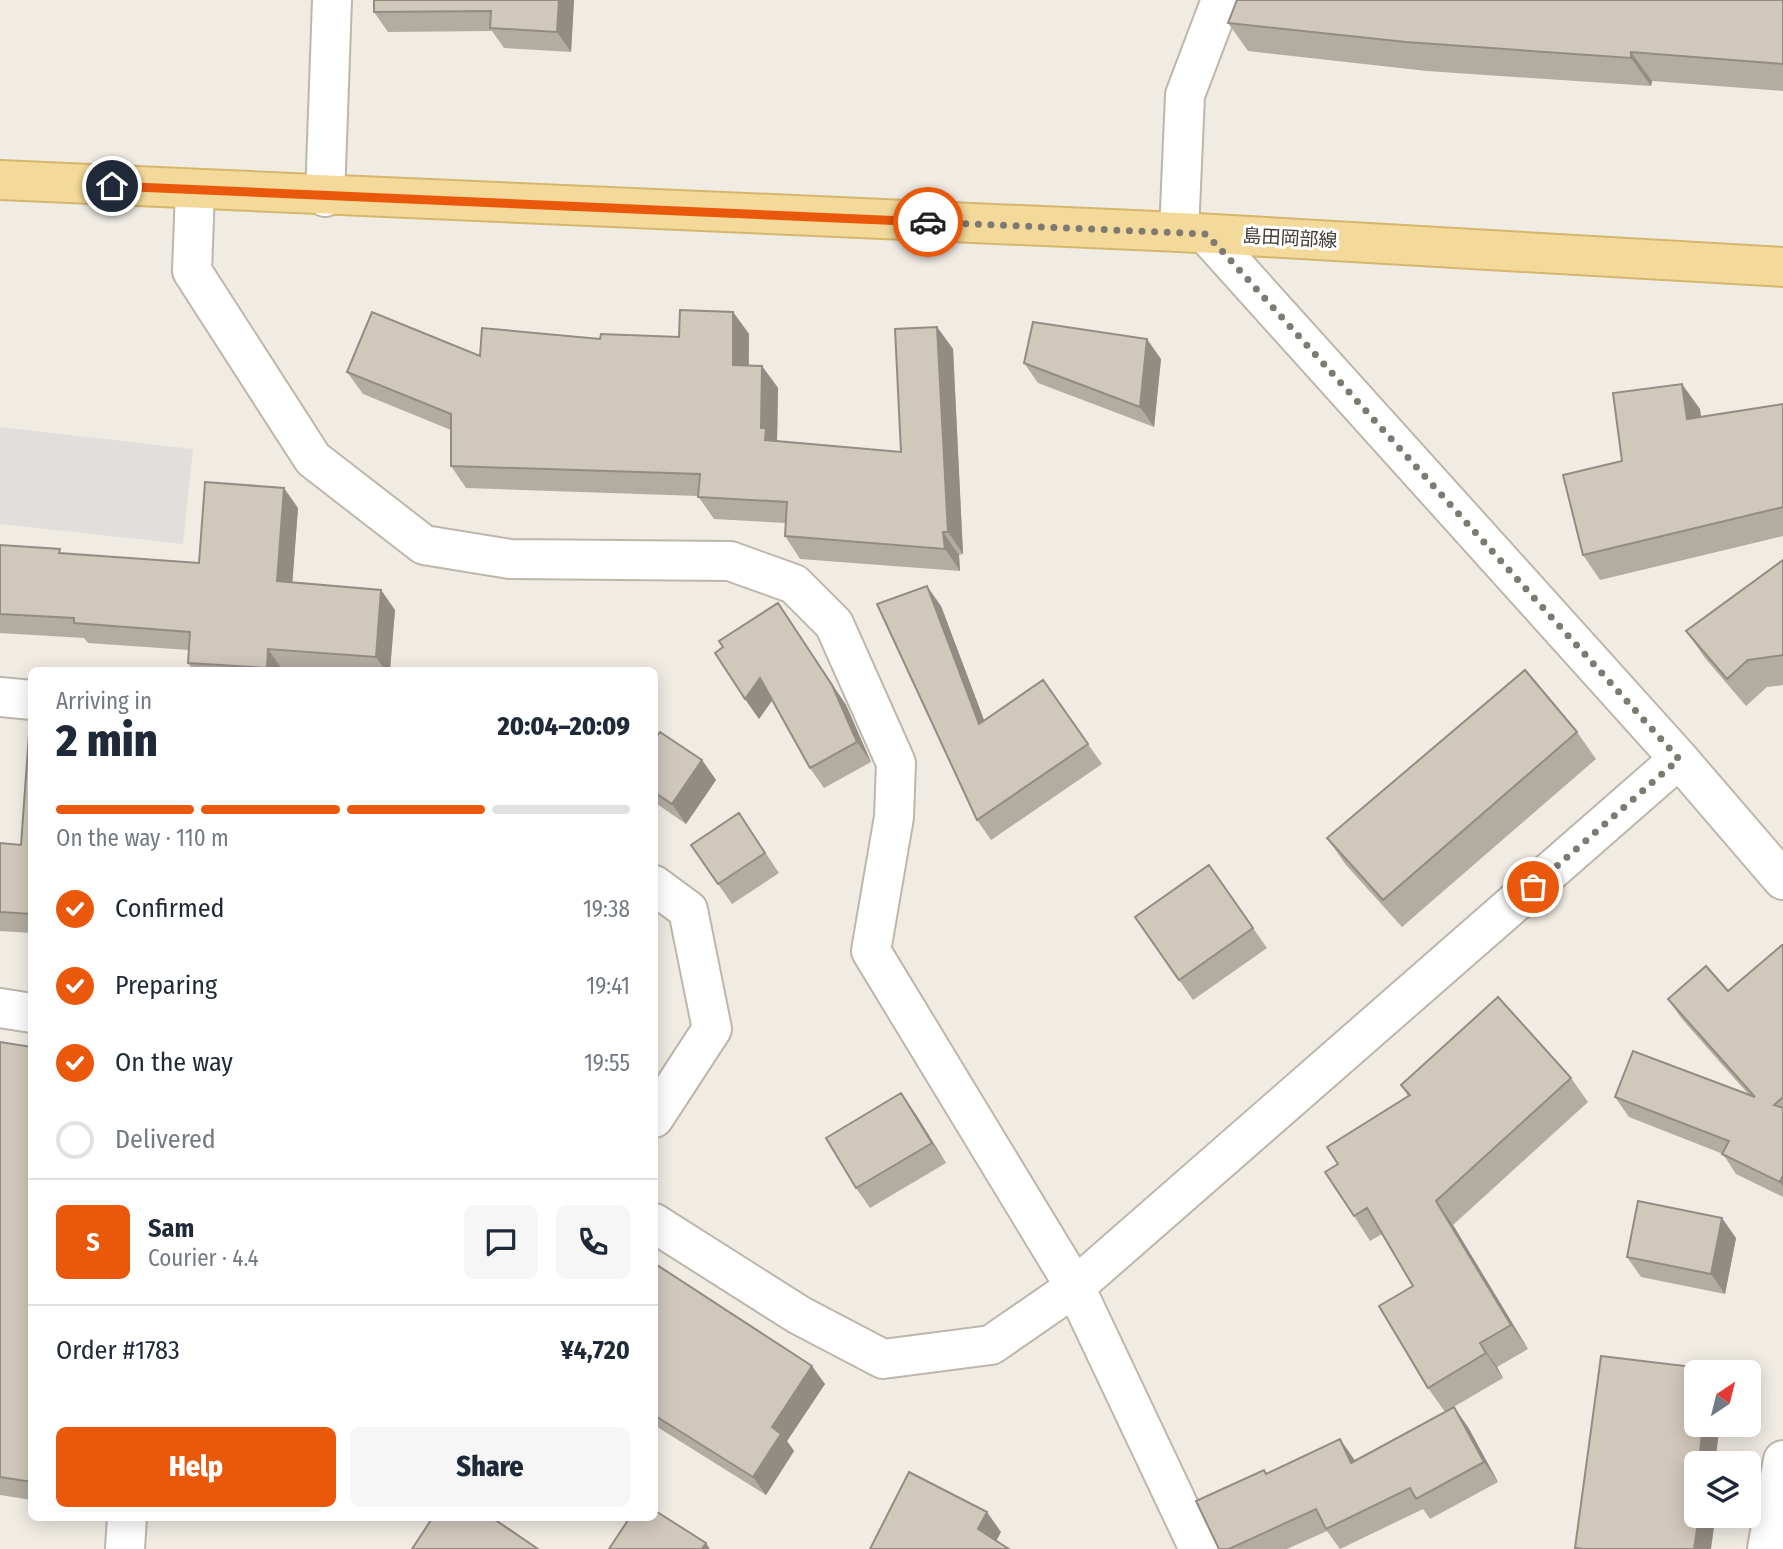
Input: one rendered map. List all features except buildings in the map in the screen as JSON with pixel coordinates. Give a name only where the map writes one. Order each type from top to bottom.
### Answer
[{"type":"main road","name":"島田岡部線","points":[[0,180],[325,197],[1193,233],[1783,267]]},
{"type":"street","points":[[325,197],[332,0]]},
{"type":"street","points":[[1221,0],[1185,95],[1193,233],[1679,759],[1783,880]]},
{"type":"street","points":[[195,191],[192,271],[313,458],[424,545],[510,559],[730,561],[794,584],[834,624],[896,763],[894,817],[871,950],[1075,1287],[1199,1549]]},
{"type":"street","points":[[0,697],[28,700]]},
{"type":"street","points":[[658,1226],[799,1315],[883,1359],[991,1345],[1075,1287],[1679,759]]},
{"type":"street","points":[[658,888],[688,910],[712,1029],[658,1112]]},
{"type":"street","points":[[0,1009],[28,1012]]},
{"type":"street","points":[[1767,1549],[1783,1460]]},
{"type":"street","points":[[125,1549],[127,1521]]},
{"type":"shaded area","points":[[0,427],[193,449],[183,544],[0,524]]},
{"type":"way so far","points":[[928,222],[1206,234],[1224,253],[1679,759],[1533,887]]},
{"type":"route","points":[[112,186],[928,222]]}]
